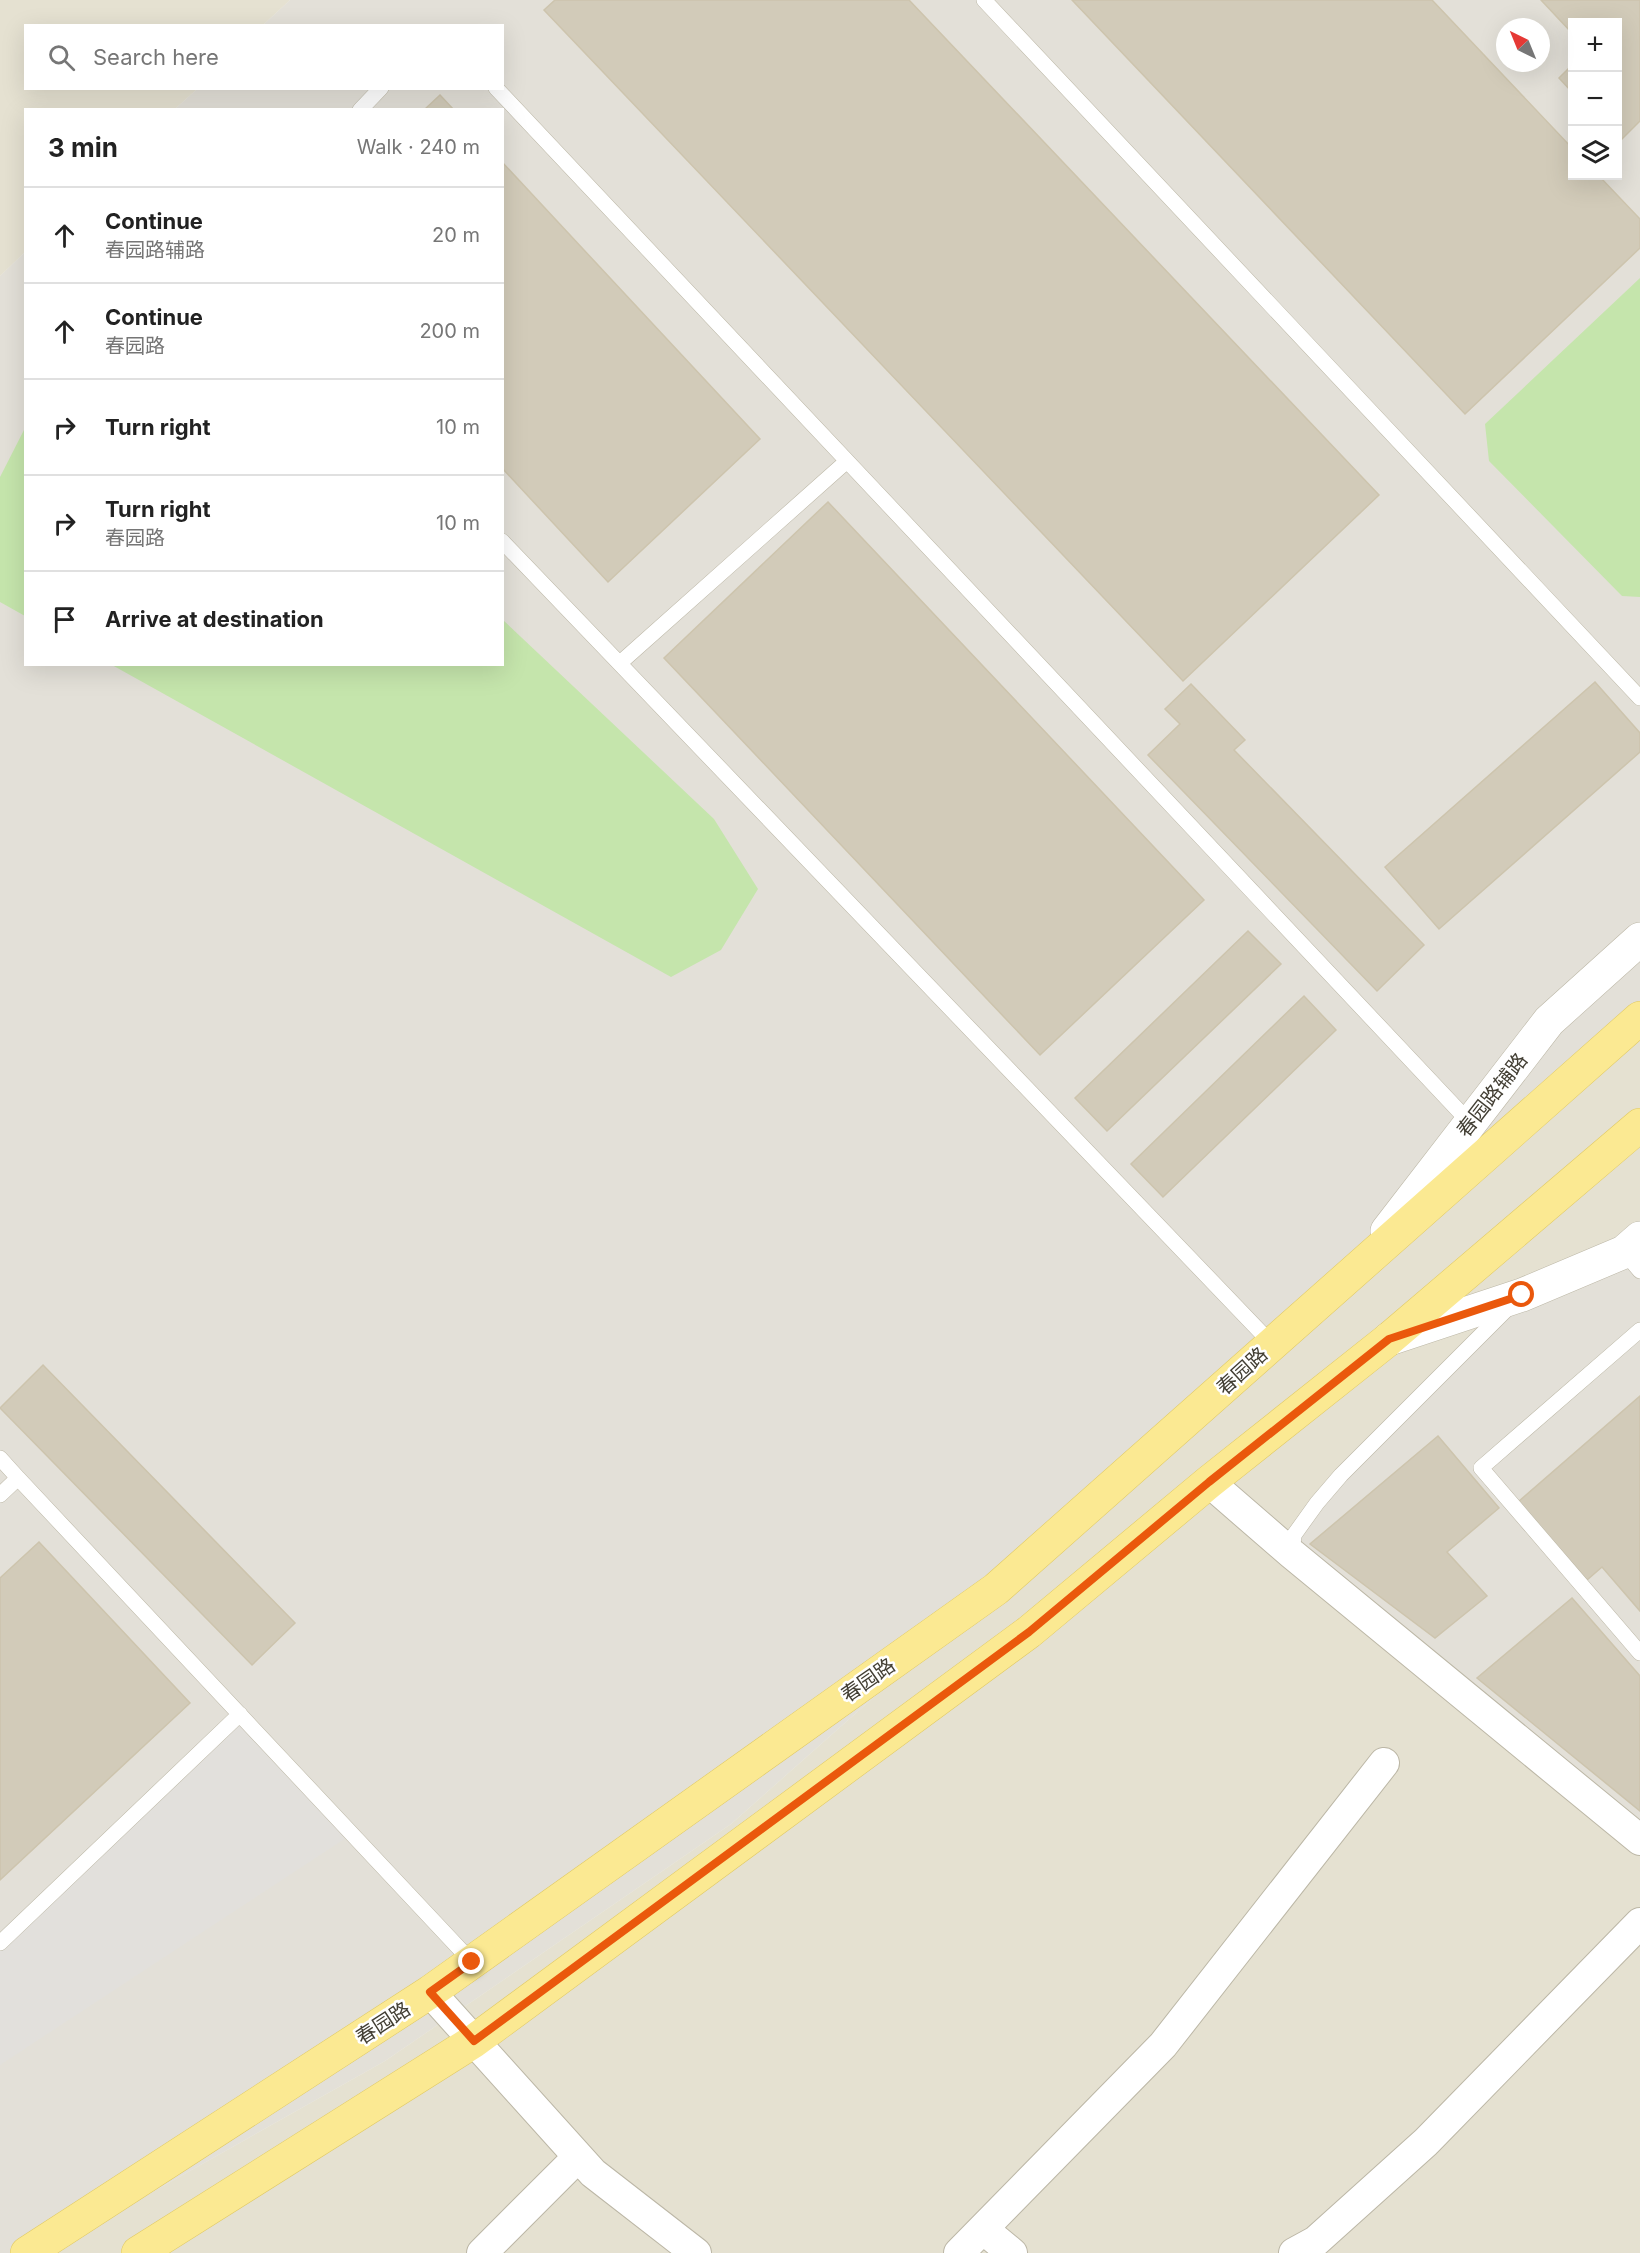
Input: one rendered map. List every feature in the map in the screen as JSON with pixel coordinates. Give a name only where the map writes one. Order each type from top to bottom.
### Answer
[{"type":"main road","name":"春园路","points":[[27,2253],[430,1992],[996,1589],[1640,1018]]},
{"type":"main road","points":[[138,2253],[474,2041],[1029,1632],[1209,1482],[1389,1339],[1640,1125]]},
{"type":"street","name":"春园路辅路","points":[[1360,1266],[1549,1021],[1640,939]]},
{"type":"street","points":[[1389,1339],[1522,1295],[1634,1254]]},
{"type":"street","points":[[1209,1482],[1292,1554],[1640,1840]]},
{"type":"street","points":[[959,2253],[1162,2045],[1384,1763]]},
{"type":"street","points":[[1294,2253],[1316,2241],[1426,2142],[1640,1923]]},
{"type":"street","points":[[430,1992],[593,2174],[696,2253]]},
{"type":"street","points":[[482,2253],[578,2157]]},
{"type":"street","points":[[982,2229],[1012,2253]]},
{"type":"lane","points":[[984,0],[1640,698]]},
{"type":"lane","points":[[362,108],[379,90]]},
{"type":"lane","points":[[498,90],[1494,1148]]},
{"type":"lane","points":[[620,663],[847,461]]},
{"type":"lane","points":[[504,543],[1272,1344]]},
{"type":"lane","points":[[1292,1554],[1294,1535],[1341,1475],[1522,1295]]},
{"type":"lane","points":[[1640,1330],[1481,1468],[1640,1653]]},
{"type":"lane","points":[[0,1458],[472,1962]]},
{"type":"lane","points":[[0,1495],[18,1478]]},
{"type":"lane","points":[[0,1943],[240,1714]]},
{"type":"shaded area","points":[[0,0],[290,0],[264,24],[24,24],[24,90],[196,90],[176,108],[24,108],[24,253],[0,276]]},
{"type":"shaded area","points":[[290,0],[1640,0],[1640,1038],[1272,1344],[731,1824],[385,2061],[44,2253],[0,2253],[0,276],[24,253],[24,666],[504,666],[504,108],[176,108],[196,90],[504,90],[504,24],[264,24]]},
{"type":"shaded area","points":[[1640,1038],[1640,2253],[44,2253],[385,2061],[731,1824],[1272,1344]]},
{"type":"shaded area","points":[[1640,1238],[1640,1837],[1292,1554],[1294,1535],[1522,1295]]},
{"type":"shaded area","points":[[240,1714],[352,1834],[0,2065],[0,1943]]},
{"type":"green space","points":[[1640,278],[1640,597],[1622,596],[1489,461],[1485,424]]},
{"type":"green space","points":[[24,430],[24,615],[0,602],[0,477]]},
{"type":"green space","points":[[504,621],[714,819],[758,889],[721,950],[671,977],[114,666],[504,666]]},
{"type":"building","points":[[555,0],[909,0],[1379,495],[1183,681],[544,10]]},
{"type":"building","points":[[1072,0],[1432,0],[1496,68],[1496,72],[1500,72],[1568,144],[1568,180],[1603,180],[1640,219],[1640,248],[1465,414]]},
{"type":"building","points":[[1541,0],[1640,0],[1640,121],[1622,139],[1622,18],[1568,18],[1568,29]]},
{"type":"building","points":[[1568,69],[1568,88],[1559,78]]},
{"type":"building","points":[[440,95],[452,108],[426,108]]},
{"type":"building","points":[[504,164],[760,439],[608,582],[504,470]]},
{"type":"building","points":[[828,502],[1204,900],[1040,1055],[664,658]]},
{"type":"building","points":[[1595,682],[1640,733],[1640,752],[1439,929],[1385,867]]},
{"type":"building","points":[[1191,684],[1245,740],[1234,750],[1424,945],[1377,991],[1148,755],[1180,724],[1165,709]]},
{"type":"building","points":[[1248,931],[1281,964],[1107,1131],[1075,1098]]},
{"type":"building","points":[[1304,996],[1336,1030],[1163,1197],[1131,1164]]},
{"type":"building","points":[[43,1365],[295,1623],[252,1665],[0,1408]]},
{"type":"building","points":[[1640,1396],[1640,1611],[1602,1567],[1587,1580],[1518,1502]]},
{"type":"building","points":[[1438,1436],[1499,1508],[1447,1552],[1487,1596],[1435,1638],[1310,1544]]},
{"type":"building","points":[[39,1542],[190,1703],[0,1880],[0,1578]]},
{"type":"building","points":[[1572,1598],[1640,1676],[1640,1811],[1477,1678]]},
{"type":"route","points":[[472,1962],[430,1992],[474,2041],[1029,1632],[1209,1482],[1389,1339],[1522,1295]]}]
